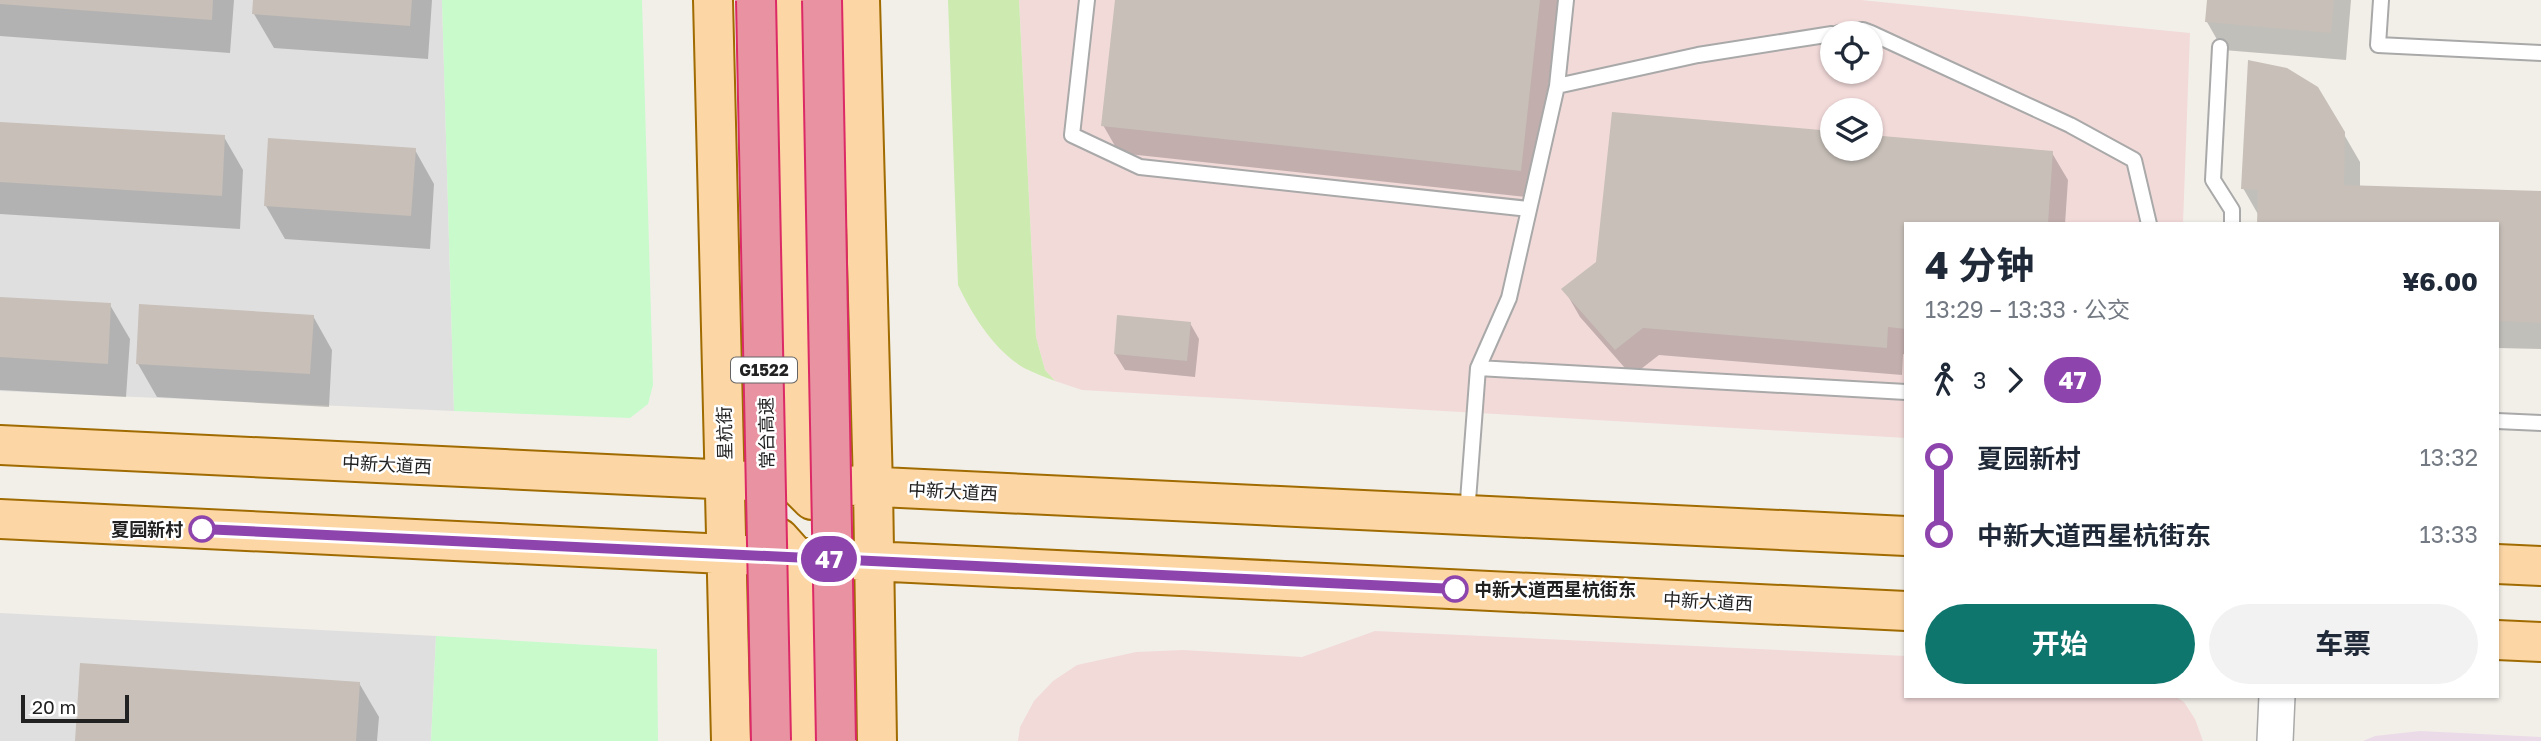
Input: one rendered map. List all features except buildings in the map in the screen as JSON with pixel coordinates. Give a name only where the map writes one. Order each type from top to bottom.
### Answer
[{"type":"highway","name":"常台高速","points":[[755,0],[771,741]]},
{"type":"highway","points":[[822,0],[835,741]]},
{"type":"main road","name":"星杭街","points":[[713,0],[731,741]]},
{"type":"main road","points":[[786,0],[795,483],[873,561]]},
{"type":"main road","points":[[860,0],[877,741]]},
{"type":"main road","name":"中新大道西","points":[[0,445],[1904,536]]},
{"type":"main road","points":[[725,480],[796,557],[800,741]]},
{"type":"main road","name":"中新大道西","points":[[0,519],[1904,611]]},
{"type":"main road","points":[[2499,564],[2541,566]]},
{"type":"main road","points":[[2499,640],[2541,642]]},
{"type":"street","points":[[2275,741],[2277,698]]},
{"type":"lane","points":[[1087,0],[1072,135],[1140,167],[1529,209]]},
{"type":"lane","points":[[1467,515],[1478,368],[1509,298],[1557,86],[1566,0]]},
{"type":"lane","points":[[2381,0],[2378,45],[2541,53]]},
{"type":"lane","points":[[1557,86],[1698,55],[1820,36]]},
{"type":"lane","points":[[1883,39],[2070,125],[2134,160],[2149,222]]},
{"type":"lane","points":[[2220,47],[2213,180],[2232,210],[2232,222]]},
{"type":"lane","points":[[1478,368],[1904,392]]},
{"type":"lane","points":[[2499,421],[2541,423]]},
{"type":"shaded area","points":[[0,0],[442,0],[454,411],[0,391]]},
{"type":"shaded area","points":[[1019,0],[1861,0],[2190,33],[2183,222],[1904,222],[1904,438],[1082,390],[1055,381],[1045,370],[1036,337]]},
{"type":"shaded area","points":[[0,613],[436,636],[431,741],[0,741]]},
{"type":"shaded area","points":[[1375,631],[1904,656],[1904,698],[2178,698],[2184,702],[2195,719],[2203,741],[1018,741],[1020,727],[1034,701],[1053,681],[1077,665],[1136,652],[1183,650],[1302,657]]},
{"type":"shaded area","points":[[2420,731],[2541,737],[2541,741],[2363,741],[2375,736]]},
{"type":"green space","points":[[442,0],[642,0],[653,385],[648,404],[630,418],[454,411]]},
{"type":"green space","points":[[948,0],[1019,0],[1036,337],[1045,370],[1055,381],[1024,368],[1003,352],[970,309],[958,285]]},
{"type":"green space","points":[[436,636],[657,649],[658,741],[431,741]]},
{"type":"bus line","name":"47","points":[[202,529],[1455,589]]},
{"type":"place","name":"夏园新村","points":[[202,529]]},
{"type":"place","name":"中新大道西星杭街东","points":[[1455,589]]}]
